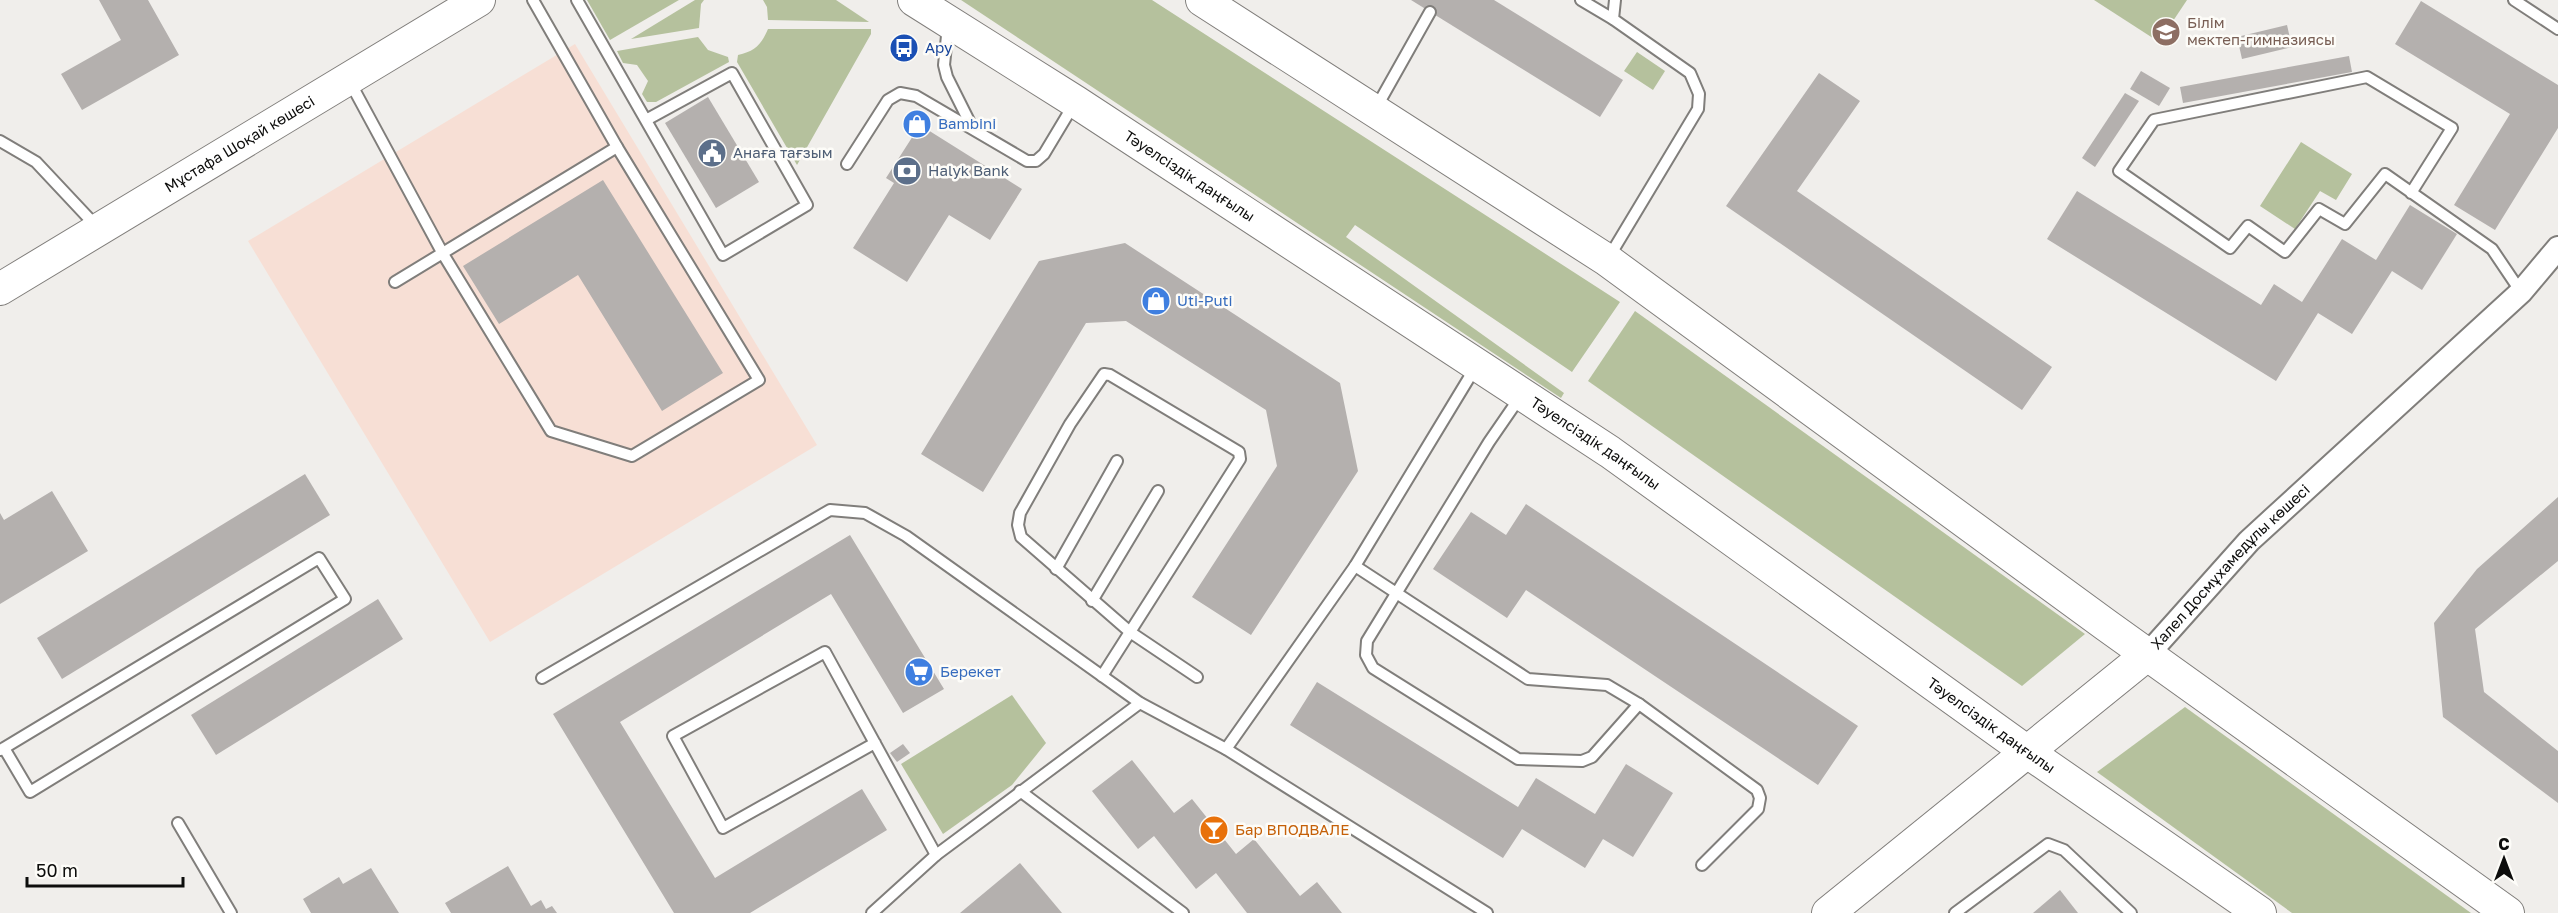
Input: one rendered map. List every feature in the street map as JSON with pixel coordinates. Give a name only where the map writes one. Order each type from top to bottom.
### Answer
[{"type":"street","name":"Мұстафа Шоқай көшесі","points":[[0,289],[480,0]]},
{"type":"street","name":"Тәуелсіздік даңғылы","points":[[914,0],[1076,102],[1611,452],[2026,751],[2260,913]]},
{"type":"street","points":[[1202,0],[1607,260],[2106,625],[2508,913]]},
{"type":"street","name":"Халел Досмұхамедұлы көшесі","points":[[1828,913],[2148,654],[2249,541],[2521,292],[2558,248]]},
{"type":"lane","points":[[348,79],[442,254],[551,431],[632,456],[759,380],[617,147],[533,0]]},
{"type":"lane","points":[[577,0],[723,255],[807,205],[732,73],[646,120]]},
{"type":"lane","points":[[1581,0],[1690,73],[1699,94],[1698,109],[1607,260]]},
{"type":"lane","points":[[1613,20],[1614,0]]},
{"type":"lane","points":[[2514,0],[2557,27]]},
{"type":"lane","points":[[1374,111],[1430,12]]},
{"type":"lane","points":[[948,22],[944,64],[947,77],[972,127]]},
{"type":"lane","points":[[2411,193],[2452,128],[2367,77],[2154,120],[2119,171],[2230,248],[2248,226],[2285,252],[2319,209],[2345,224],[2385,174],[2411,193],[2492,249],[2521,292]]},
{"type":"lane","points":[[847,164],[888,100],[900,93],[915,96],[1027,161],[1036,161],[1044,154],[1076,102]]},
{"type":"lane","points":[[0,141],[36,162],[99,229]]},
{"type":"lane","points":[[395,282],[617,147]]},
{"type":"lane","points":[[1226,749],[1355,566],[1477,364]]},
{"type":"lane","points":[[1101,676],[1130,632],[1240,459],[1239,452],[1110,375],[1104,374],[1070,424],[1020,513],[1017,525],[1021,537],[1092,601],[1130,632],[1197,677]]},
{"type":"lane","points":[[1522,394],[1489,442],[1367,641],[1366,655],[1373,668],[1518,759],[1582,761],[1592,757],[1639,704]]},
{"type":"lane","points":[[1056,569],[1117,461]]},
{"type":"lane","points":[[1092,601],[1158,491]]},
{"type":"lane","points":[[542,678],[830,510],[865,513],[906,536],[1140,703],[1226,749],[1487,913]]},
{"type":"lane","points":[[319,558],[345,599],[30,792],[2,749],[319,558]]},
{"type":"lane","points":[[1355,566],[1528,679],[1607,685],[1639,704],[1757,790],[1760,798],[1758,809],[1702,865]]},
{"type":"lane","points":[[875,742],[723,828],[673,736],[825,652],[875,742],[936,855]]},
{"type":"lane","points":[[872,913],[936,855],[1140,703]]},
{"type":"lane","points":[[1020,791],[1183,913]]},
{"type":"lane","points":[[178,823],[231,913]]},
{"type":"lane","points":[[1955,913],[2048,844],[2064,850],[2131,913]]},
{"type":"shaded area","points":[[575,44],[817,445],[490,642],[248,241]]},
{"type":"green space","points":[[587,0],[679,0],[610,40]]},
{"type":"green space","points":[[695,0],[704,0],[701,4],[699,28],[631,39]]},
{"type":"green space","points":[[763,0],[836,0],[869,22],[768,20],[767,7]]},
{"type":"green space","points":[[961,0],[1152,0],[1620,302],[1572,372],[1355,225],[1346,237],[1564,393],[1561,398]]},
{"type":"green space","points":[[2094,0],[2187,0],[2159,42]]},
{"type":"green space","points":[[768,29],[871,29],[871,34],[797,165],[737,62],[738,55],[749,52],[757,46]]},
{"type":"green space","points":[[698,37],[708,50],[728,57],[729,62],[656,102],[647,102],[642,94],[648,81],[637,65],[623,63],[617,51]]},
{"type":"green space","points":[[1637,52],[1665,71],[1653,90],[1624,71]]},
{"type":"green space","points":[[2301,142],[2352,174],[2336,200],[2320,191],[2295,229],[2260,206]]},
{"type":"green space","points":[[1635,311],[2085,634],[2022,686],[1588,381]]},
{"type":"green space","points":[[1012,695],[1046,743],[1012,785],[943,834],[901,764]]},
{"type":"green space","points":[[2185,707],[2471,913],[2292,913],[2097,772]]},
{"type":"building","points":[[99,0],[148,0],[179,55],[82,110],[61,74],[121,40]]},
{"type":"building","points":[[1411,0],[1494,0],[1623,80],[1600,117]]},
{"type":"building","points":[[2421,1],[2558,85],[2558,128],[2495,230],[2454,205],[2510,114],[2395,44]]},
{"type":"building","points":[[2287,25],[2292,47],[2242,59],[2237,37]]},
{"type":"building","points":[[2349,56],[2352,72],[2183,103],[2180,87]]},
{"type":"building","points":[[2141,71],[2170,88],[2159,106],[2130,89]]},
{"type":"building","points":[[1819,73],[1860,101],[1797,191],[2052,367],[2022,410],[1726,206]]},
{"type":"building","points":[[2125,93],[2139,101],[2095,167],[2082,158]]},
{"type":"building","name":"Анаға тағзым","points":[[708,97],[759,182],[716,208],[665,123]]},
{"type":"building","points":[[920,125],[1022,189],[990,240],[949,215],[907,282],[853,248],[894,183],[886,178]]},
{"type":"building","points":[[603,180],[723,373],[662,411],[578,275],[499,324],[463,266]]},
{"type":"building","points":[[2077,191],[2261,305],[2274,284],[2302,302],[2342,239],[2376,260],[2410,205],[2457,234],[2422,290],[2392,271],[2352,334],[2318,313],[2276,381],[2047,239]]},
{"type":"building","points":[[1125,243],[1340,383],[1358,471],[1251,635],[1192,597],[1277,466],[1266,410],[1126,321],[1086,323],[983,492],[921,454],[1039,261]]},
{"type":"building","points":[[305,474],[330,515],[62,679],[37,638]]},
{"type":"building","points":[[52,491],[88,551],[0,604],[0,513],[4,520]]},
{"type":"building","points":[[2558,497],[2558,561],[2475,629],[2484,692],[2558,751],[2558,803],[2443,717],[2434,623],[2477,569]]},
{"type":"building","points":[[1526,504],[1858,726],[1818,785],[1526,590],[1507,618],[1433,569],[1471,512],[1506,535]]},
{"type":"building","points":[[850,535],[944,689],[903,713],[831,594],[620,722],[715,878],[862,789],[887,830],[750,913],[674,913],[553,714]]},
{"type":"building","points":[[378,599],[403,639],[216,755],[191,715]]},
{"type":"building","points":[[1317,682],[1518,807],[1536,778],[1595,814],[1626,764],[1673,793],[1633,857],[1603,839],[1585,868],[1522,829],[1503,858],[1290,725]]},
{"type":"building","points":[[903,744],[910,753],[897,762],[890,753]]},
{"type":"building","points":[[1132,760],[1174,813],[1192,799],[1236,854],[1254,839],[1300,896],[1317,882],[1342,913],[1247,913],[1216,873],[1196,889],[1154,836],[1138,849],[1092,791]]},
{"type":"building","points":[[1020,863],[1062,913],[960,913]]},
{"type":"building","points":[[508,866],[531,906],[541,900],[546,909],[552,906],[557,913],[451,913],[445,903]]},
{"type":"building","points":[[371,868],[399,913],[311,913],[303,899],[339,877],[343,884]]},
{"type":"building","points":[[2060,890],[2078,913],[2033,913]]},
{"type":"place","name":"Білім мектеп-гимназиясы","points":[[2166,32]]},
{"type":"place","name":"Ару","points":[[904,48]]},
{"type":"place","name":"Bambini","points":[[917,124]]},
{"type":"place","name":"Анаға тағзым","points":[[712,153]]},
{"type":"place","name":"Halyk Bank","points":[[907,171]]},
{"type":"place","name":"Uti-Puti","points":[[1156,301]]},
{"type":"place","name":"Берекет","points":[[919,672]]},
{"type":"place","name":"Бар ВПОДВАЛЕ","points":[[1214,830]]}]
